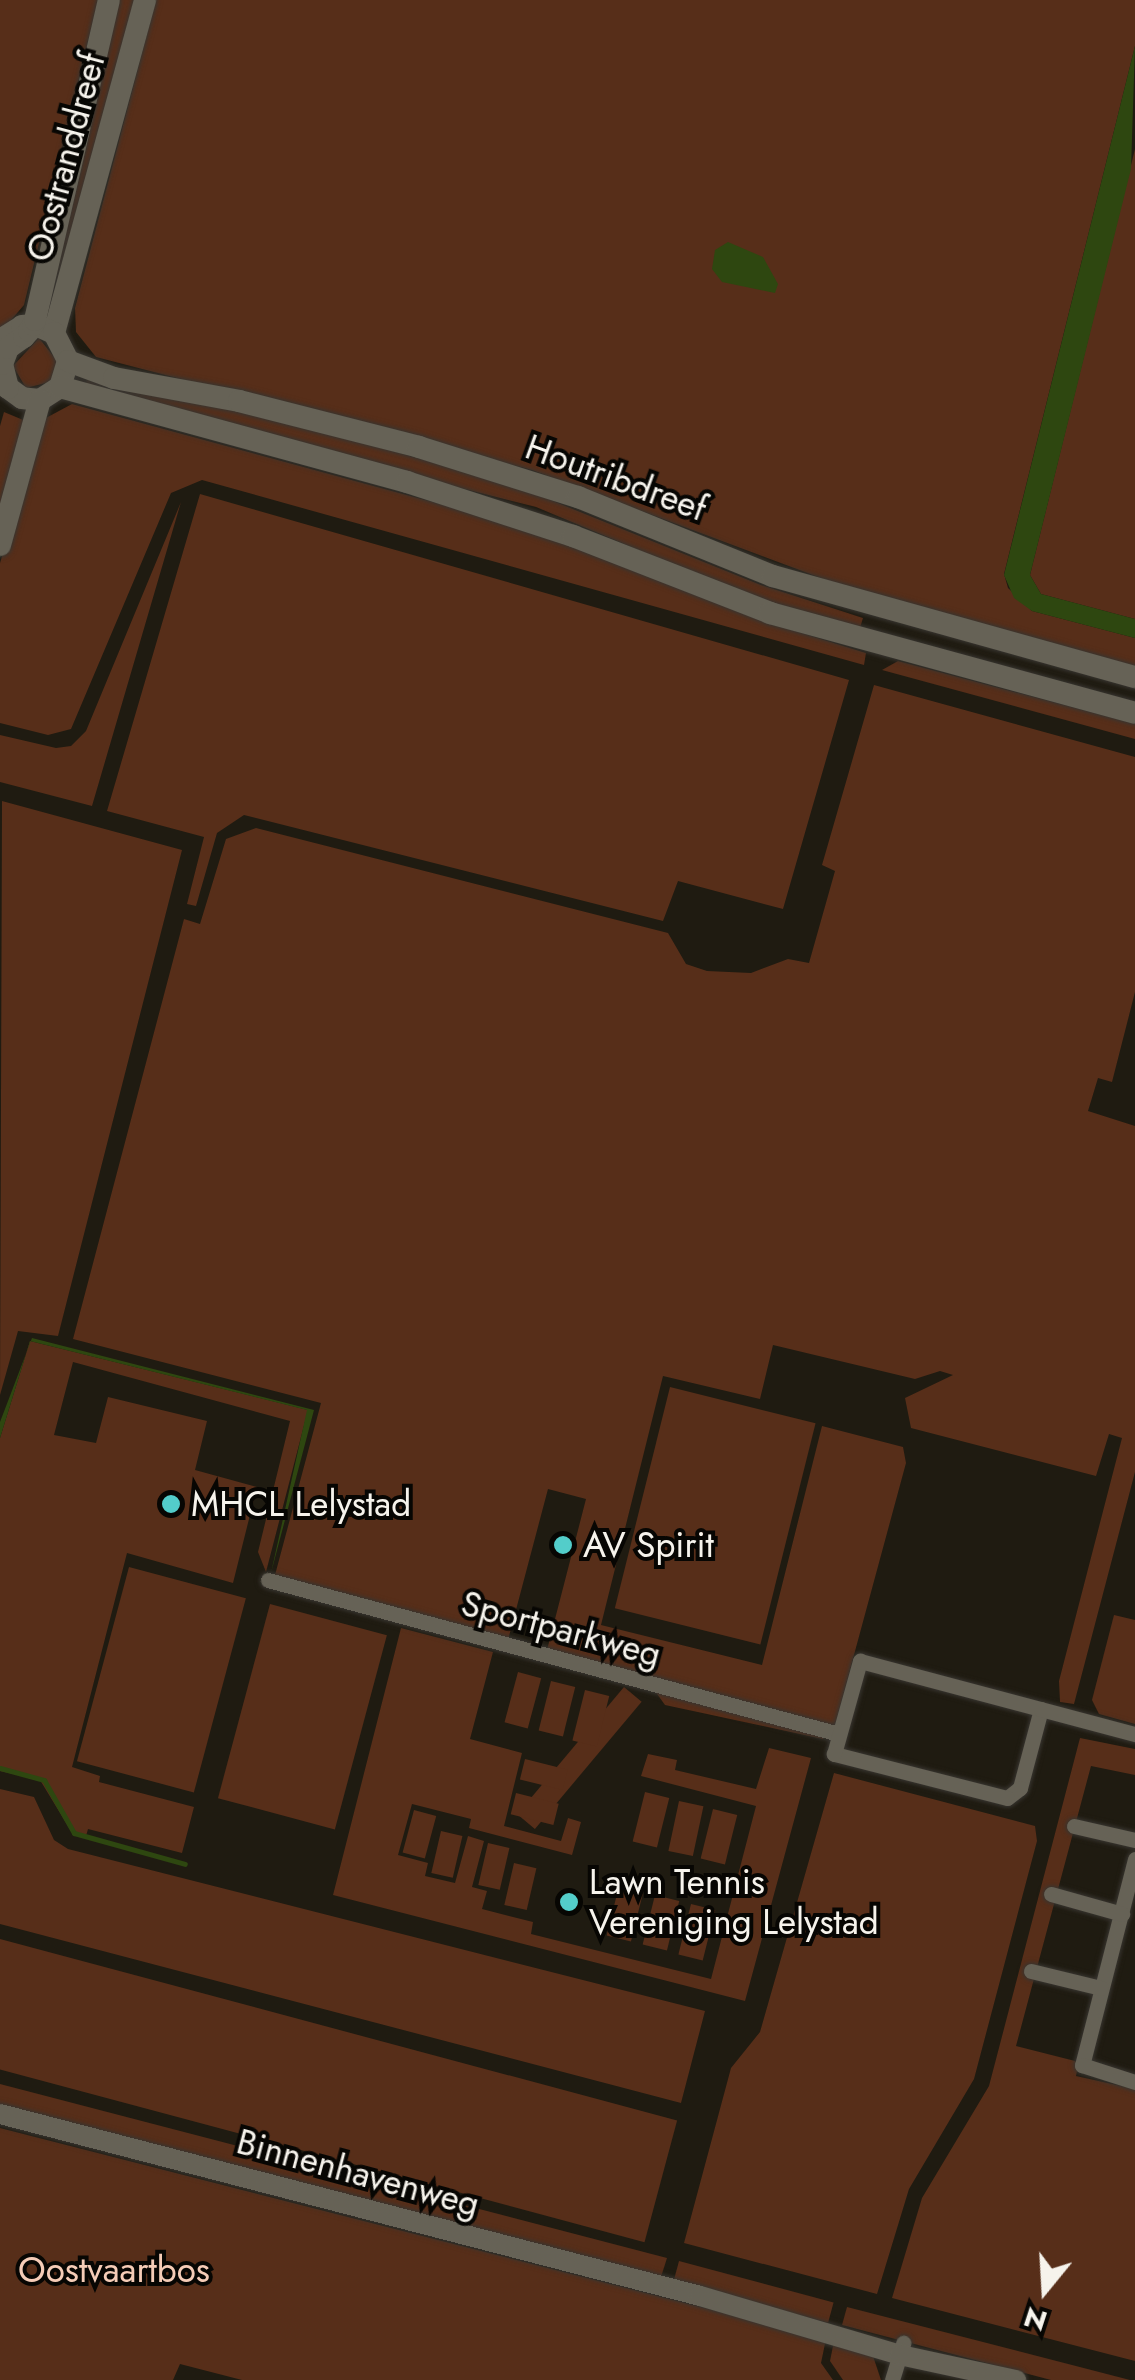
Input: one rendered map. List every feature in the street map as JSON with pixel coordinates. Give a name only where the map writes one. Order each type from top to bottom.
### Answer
[{"type":"main road","name":"Oostranddreef","points":[[36,328],[42,272],[109,0]]},
{"type":"main road","name":"Oostranddreef","points":[[36,328],[61,297],[76,268],[145,0]]},
{"type":"main road","points":[[76,268],[67,318],[78,346],[88,360],[134,379]]},
{"type":"main road","points":[[0,340],[36,328]]},
{"type":"main road","points":[[0,545],[49,400],[68,362],[36,328]]},
{"type":"main road","points":[[36,328],[8,348],[1,371],[14,394],[49,400]]},
{"type":"main road","name":"Houtribdreef","points":[[68,362],[419,447],[578,498],[774,576],[1135,677]]},
{"type":"main road","name":"Houtribdreef","points":[[0,401],[128,406],[408,482],[573,536],[770,612],[1135,713]]},
{"type":"street","name":"Sportparkweg","points":[[268,1580],[839,1734]]},
{"type":"street","points":[[1041,1709],[1020,1788],[1006,1798],[834,1754],[860,1661],[1041,1709],[1135,1734]]},
{"type":"street","points":[[1074,1826],[1135,1840]]},
{"type":"street","points":[[1135,1859],[1082,2064],[1135,2082]]},
{"type":"street","points":[[1051,1894],[1122,1914]]},
{"type":"street","points":[[1031,1970],[1101,1988]]},
{"type":"street","name":"Binnenhavenweg","points":[[0,2114],[1024,2380]]},
{"type":"street","points":[[892,2380],[902,2349]]},
{"type":"street","name":"Binnenhavenweg","points":[[902,2349],[1016,2380]]},
{"type":"green space","points":[[0,0],[98,0],[24,305],[0,333]]},
{"type":"green space","points":[[117,0],[137,0],[50,318],[41,316]]},
{"type":"green space","points":[[156,0],[1135,0],[1135,46],[1004,574],[1008,588],[1032,611],[1135,638],[1135,666],[869,596],[532,470],[96,357],[76,332],[75,308]]},
{"type":"green space","points":[[1135,149],[1135,619],[1041,594],[1030,575]]},
{"type":"green space","points":[[39,338],[58,362],[50,382],[26,388],[13,366]]},
{"type":"green space","points":[[88,375],[257,413],[516,486],[761,585],[863,618],[859,631],[751,597],[536,507],[228,429],[86,384]]},
{"type":"green space","points":[[72,404],[543,532],[769,623],[866,653],[864,665],[202,480],[171,493],[71,729],[48,735],[0,723],[0,563],[44,419]]},
{"type":"green space","points":[[4,412],[28,422],[0,531],[0,426]]},
{"type":"green space","points":[[200,494],[849,680],[783,909],[678,881],[663,921],[244,815],[217,833],[196,906],[187,904],[204,837],[107,811]]},
{"type":"green space","points":[[181,502],[92,806],[0,782],[0,735],[56,748],[71,746],[86,731]]},
{"type":"green space","points":[[898,661],[1135,724],[1135,739],[882,670]]},
{"type":"green space","points":[[874,685],[1135,757],[1135,992],[1112,1082],[1098,1078],[1088,1111],[1135,1126],[1135,1472],[1074,1704],[1060,1702],[1059,1681],[1122,1438],[1109,1434],[1096,1476],[911,1428],[905,1398],[953,1375],[940,1371],[915,1379],[773,1345],[760,1399],[663,1376],[601,1625],[762,1665],[822,1426],[903,1447],[906,1463],[835,1725],[823,1739],[665,1705],[647,1680],[547,1650],[586,1499],[548,1489],[508,1640],[275,1575],[321,1403],[73,1339],[184,919],[200,924],[226,839],[256,828],[668,933],[686,964],[707,971],[751,973],[788,959],[809,963],[835,871],[822,865]]},
{"type":"green space","points":[[2,801],[182,850],[58,1336],[18,1331],[0,1395]]},
{"type":"green space","points":[[30,1341],[308,1410],[266,1572],[258,1552],[290,1421],[73,1362],[54,1435],[96,1443],[108,1397],[207,1421],[195,1470],[257,1487],[233,1583],[127,1553],[72,1767],[100,1776],[99,1782],[194,1807],[182,1853],[88,1829],[86,1836],[71,1831],[40,1780],[0,1771],[0,1438]]},
{"type":"green space","points":[[670,1387],[816,1423],[760,1645],[615,1608]]},
{"type":"green space","points":[[129,1567],[246,1598],[194,1792],[77,1761]]},
{"type":"green space","points":[[270,1604],[387,1635],[335,1829],[218,1798]]},
{"type":"green space","points":[[1114,1615],[1135,1620],[1135,1724],[1099,1714],[1092,1700]]},
{"type":"green space","points":[[401,1628],[493,1652],[470,1739],[522,1753],[504,1826],[561,1841],[568,1818],[581,1822],[572,1855],[469,1828],[471,1819],[412,1804],[398,1855],[428,1863],[425,1876],[455,1883],[468,1836],[484,1841],[472,1887],[487,1891],[482,1909],[533,1922],[531,1934],[711,1979],[756,1806],[641,1776],[648,1754],[677,1760],[675,1770],[756,1789],[769,1748],[811,1758],[745,2001],[333,1895]]},
{"type":"green space","points":[[518,1672],[541,1678],[528,1728],[505,1722]]},
{"type":"green space","points":[[551,1681],[575,1687],[563,1737],[539,1730]]},
{"type":"green space","points":[[624,1687],[642,1702],[535,1829],[517,1814]]},
{"type":"green space","points":[[585,1690],[609,1696],[597,1747],[572,1740]]},
{"type":"green space","points":[[1080,1738],[1135,1749],[1135,1775],[1091,1766],[1016,2046],[1079,2062],[1076,2076],[1135,2089],[1135,2361],[892,2298],[922,2198],[989,2086]]},
{"type":"green space","points":[[525,1759],[568,1770],[563,1790],[520,1779]]},
{"type":"green space","points":[[834,1773],[1035,1826],[1037,1841],[974,2079],[909,2189],[877,2294],[684,2243],[731,2068],[760,2032]]},
{"type":"green space","points":[[0,1789],[34,1797],[54,1840],[68,1849],[705,2011],[681,2103],[0,1924]]},
{"type":"green space","points":[[645,1792],[669,1798],[657,1848],[633,1841]]},
{"type":"green space","points":[[516,1793],[559,1804],[553,1825],[511,1814]]},
{"type":"green space","points":[[679,1801],[703,1806],[693,1856],[668,1851]]},
{"type":"green space","points":[[713,1809],[737,1815],[725,1865],[701,1858]]},
{"type":"green space","points":[[414,1810],[436,1816],[425,1858],[403,1853]]},
{"type":"green space","points":[[441,1831],[462,1836],[453,1878],[431,1873]]},
{"type":"green space","points":[[488,1843],[509,1848],[500,1890],[478,1885]]},
{"type":"green space","points":[[514,1863],[536,1868],[527,1910],[504,1905]]},
{"type":"green space","points":[[619,1886],[643,1892],[631,1942],[607,1935]]},
{"type":"green space","points":[[655,1895],[679,1901],[667,1951],[643,1944]]},
{"type":"green space","points":[[691,1904],[715,1910],[703,1961],[678,1954]]},
{"type":"green space","points":[[0,1939],[677,2120],[645,2242],[0,2069]]},
{"type":"green space","points":[[0,2084],[667,2258],[661,2277],[0,2108]]},
{"type":"green space","name":"Oostvaartbos","points":[[0,2128],[826,2339],[821,2363],[833,2380],[242,2380],[180,2364],[173,2380],[0,2380]]},
{"type":"green space","points":[[679,2261],[834,2302],[828,2323],[674,2281]]},
{"type":"green space","points":[[847,2307],[1130,2380],[1051,2380],[842,2325]]},
{"type":"green space","points":[[834,2341],[872,2353],[881,2380],[843,2380],[830,2361]]},
{"type":"shaded area","points":[[1135,46],[1131,169],[1030,575],[1041,594],[1135,619],[1135,638],[1032,611],[1014,598],[1004,575]]},
{"type":"shaded area","points":[[728,242],[763,257],[778,284],[775,293],[722,282],[712,269],[715,250]]},
{"type":"shaded area","points":[[32,1338],[314,1410],[271,1573],[307,1410],[31,1341]]},
{"type":"shaded area","points":[[26,1353],[0,1438],[0,1422]]},
{"type":"waterway","points":[[0,1768],[44,1780],[74,1833],[185,1864]]},
{"type":"place","name":"MHCL Lelystad","points":[[171,1504]]},
{"type":"place","name":"AV Spirit","points":[[563,1545]]},
{"type":"place","name":"Lawn Tennis Vereniging Lelystad","points":[[569,1902]]}]
